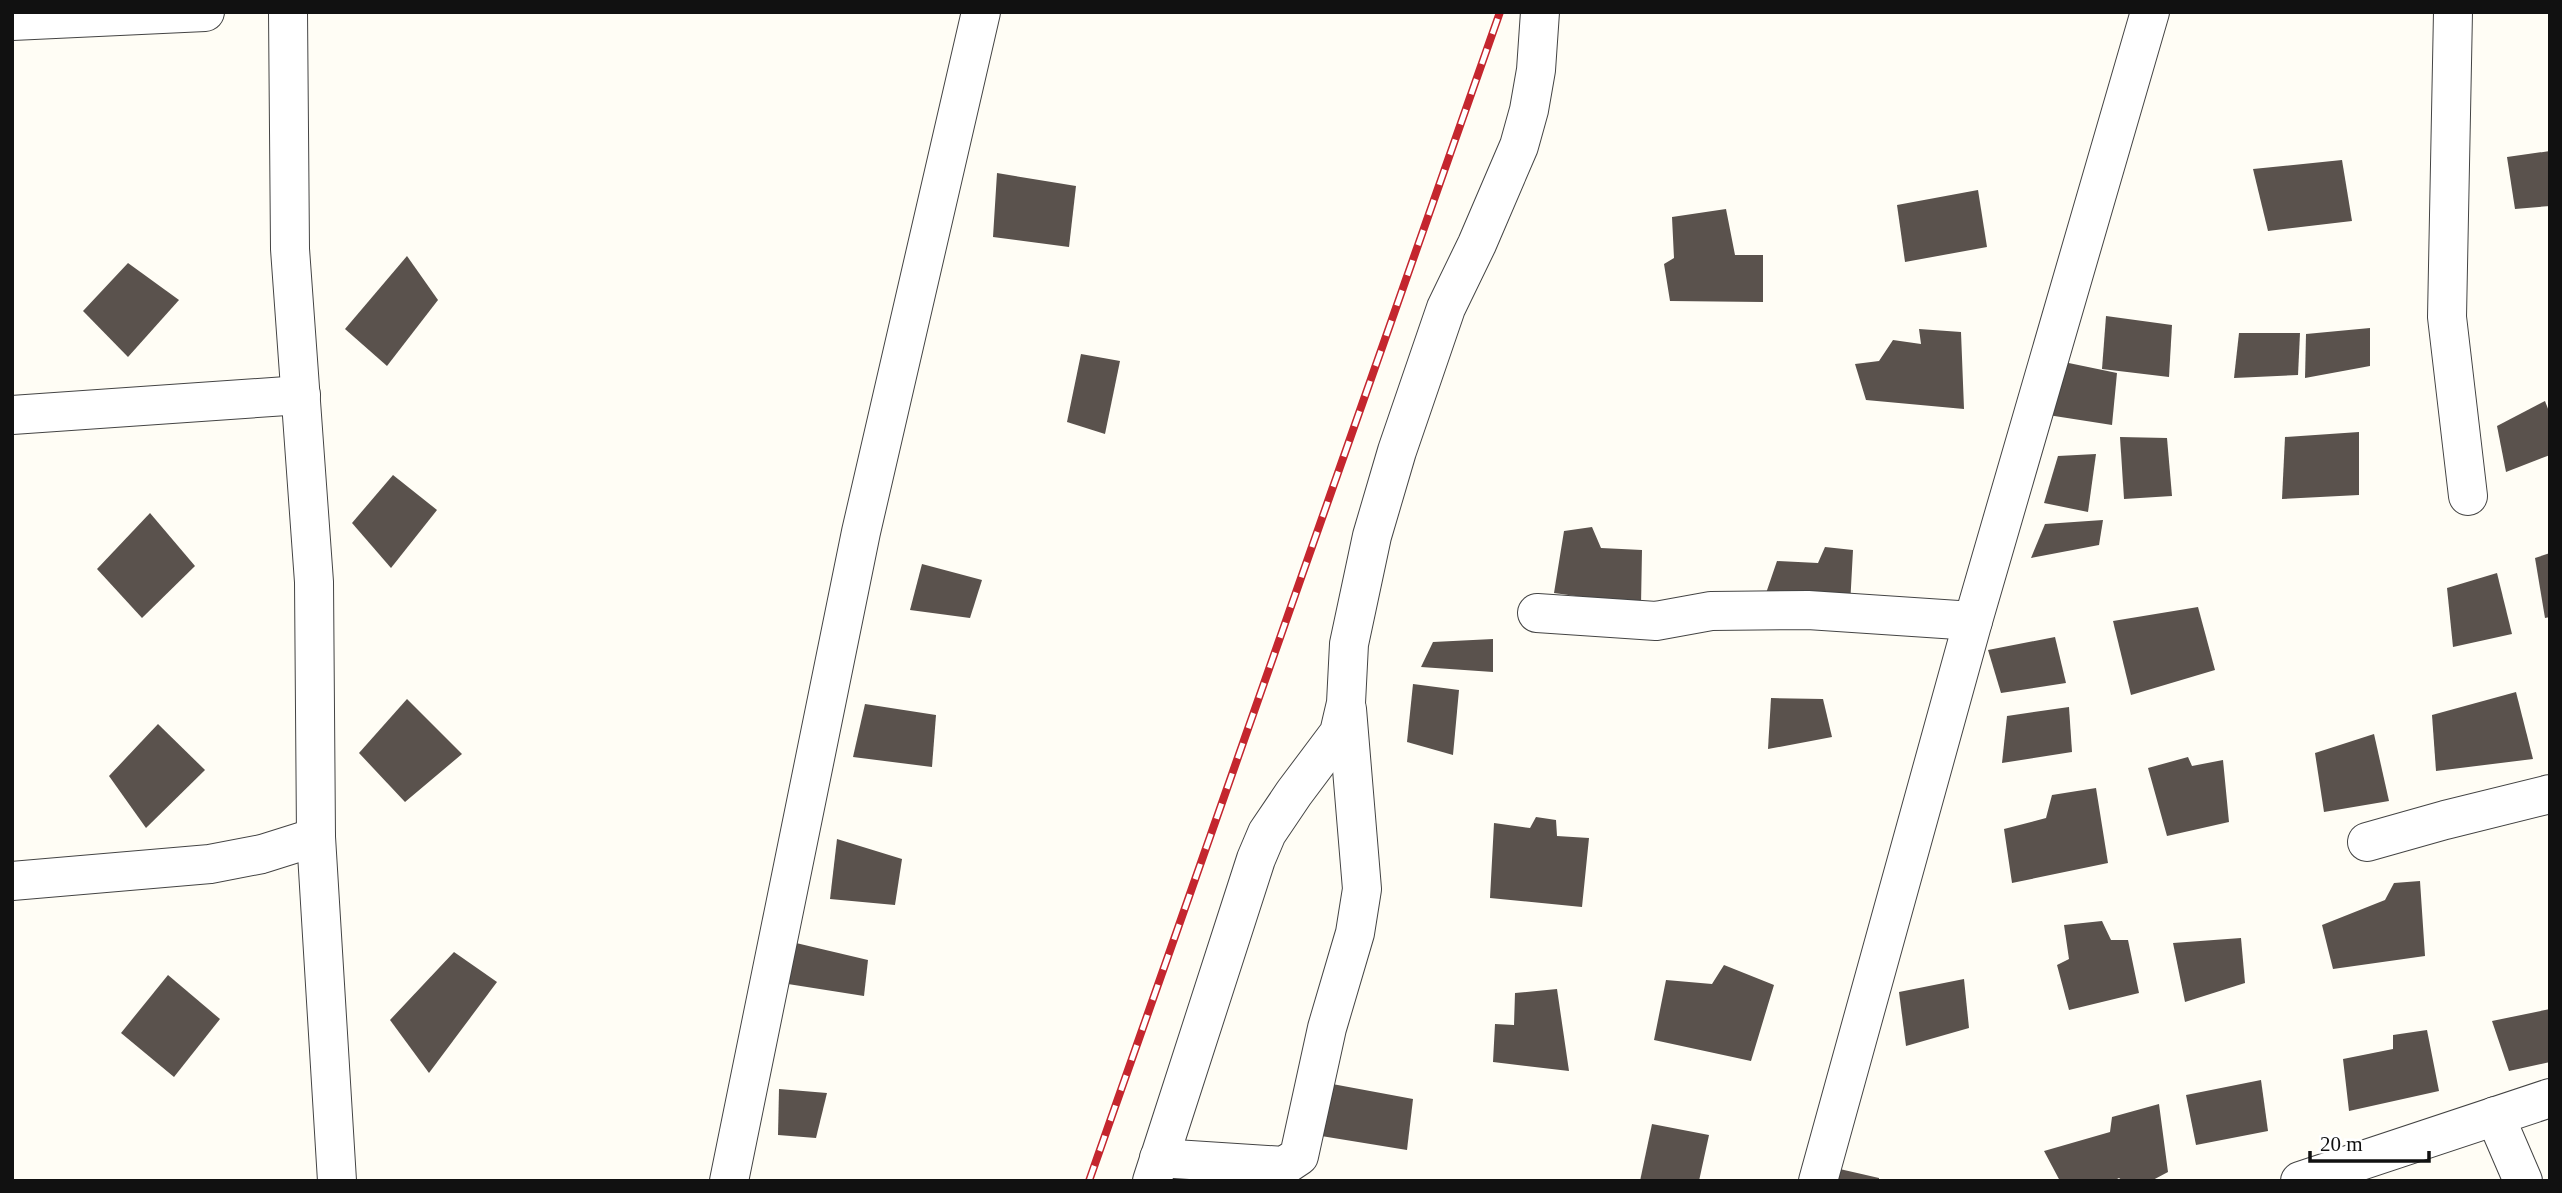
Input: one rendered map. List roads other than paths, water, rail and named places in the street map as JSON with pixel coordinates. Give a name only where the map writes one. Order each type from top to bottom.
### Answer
[{"type":"street","points":[[12,21],[205,12]]},
{"type":"street","points":[[289,12],[290,249],[314,582],[316,837],[337,1181]]},
{"type":"street","points":[[729,1181],[861,532],[981,12]]},
{"type":"street","points":[[1346,704],[1339,733],[1267,833],[1256,859],[1156,1170],[1284,1166],[1298,1156],[1327,1028],[1355,933],[1361,897],[1346,704],[1349,643],[1372,536],[1401,439],[1446,308],[1478,244],[1519,146],[1533,83],[1540,12]]},
{"type":"street","points":[[1818,1181],[1973,621],[2150,12]]},
{"type":"street","points":[[2453,12],[2447,307],[2468,496]]},
{"type":"street","points":[[12,415],[301,395]]},
{"type":"street","points":[[1537,613],[1656,621],[1711,611],[1808,610],[1973,621]]},
{"type":"street","points":[[2367,842],[2550,794]]},
{"type":"street","points":[[12,881],[210,864],[262,854],[316,837]]},
{"type":"street","points":[[2300,1181],[2550,1098]]},
{"type":"street","points":[[2495,1116],[2523,1181]]},
{"type":"railway","points":[[1089,1181],[1500,12]]}]
